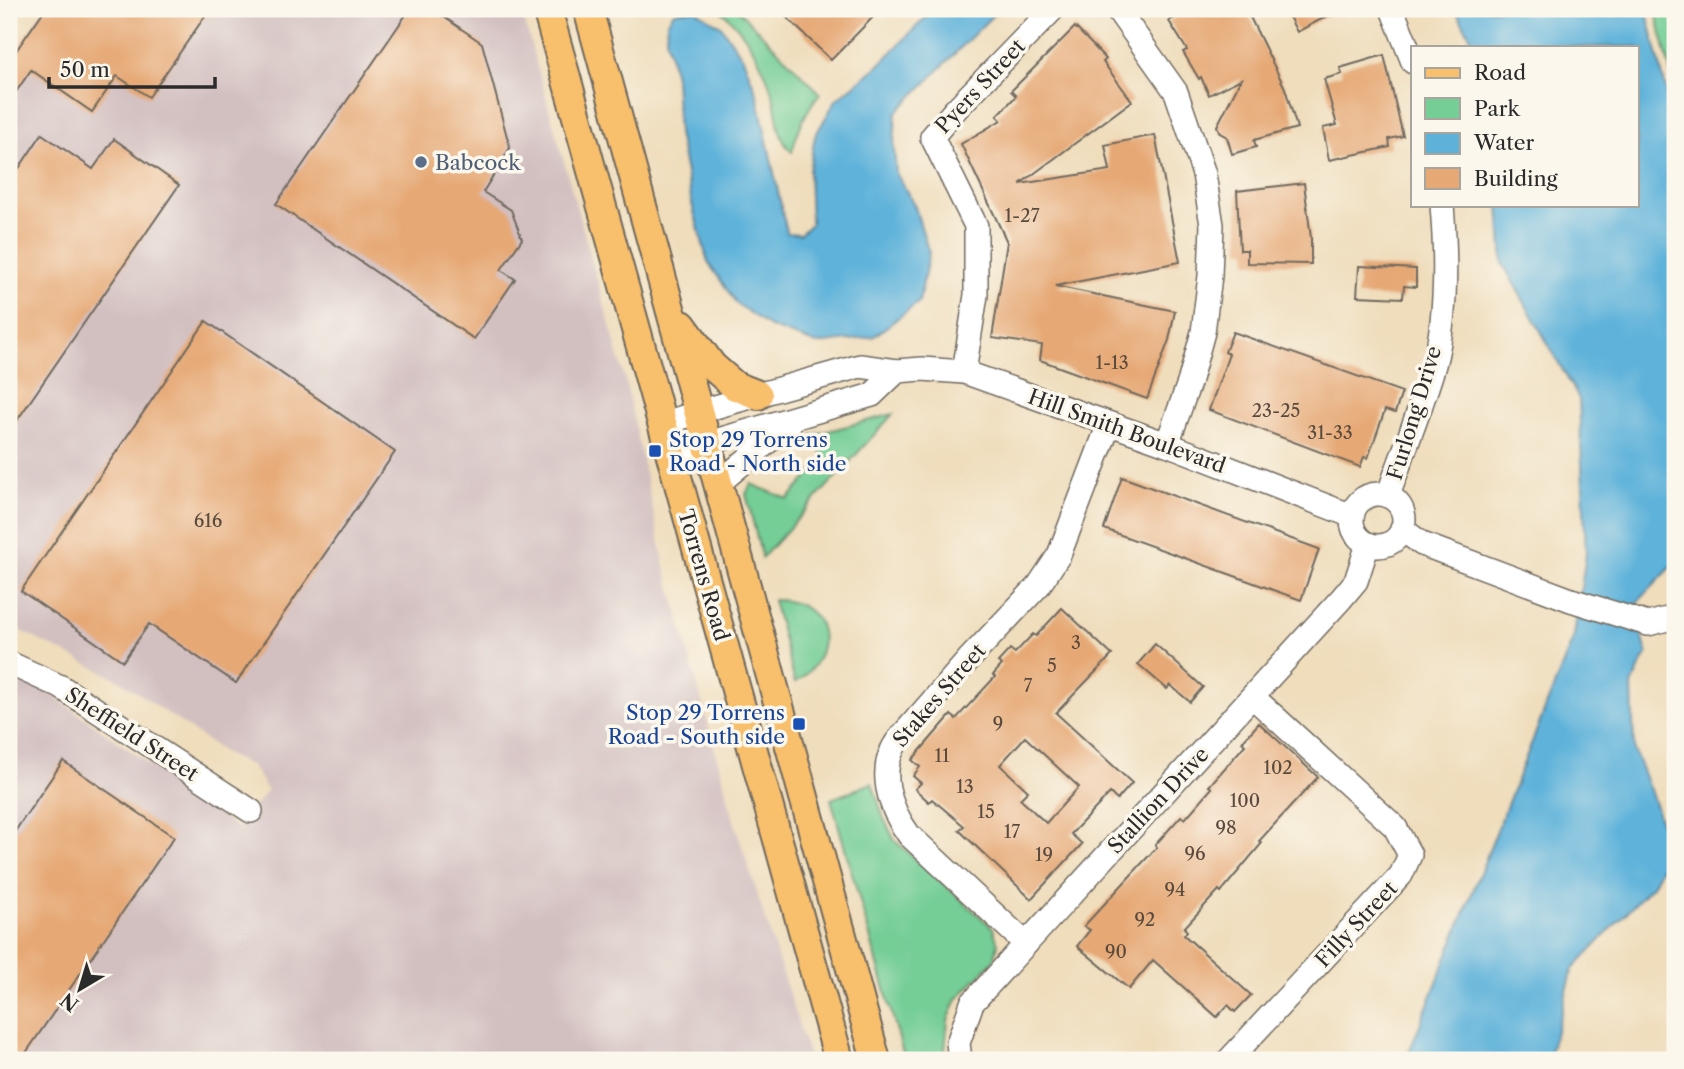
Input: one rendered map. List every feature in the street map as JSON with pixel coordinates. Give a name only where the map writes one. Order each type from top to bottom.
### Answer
[{"type":"main road","name":"Torrens Road","points":[[547,9],[839,1060]]},
{"type":"main road","name":"Torrens Road","points":[[588,9],[876,1060]]},
{"type":"main road","points":[[671,312],[712,366],[735,386],[758,395]]},
{"type":"street","name":"Pyers Street","points":[[964,372],[976,295],[976,226],[932,137],[1053,9]]},
{"type":"street","points":[[1117,9],[1176,92],[1204,174],[1212,225],[1210,276],[1203,332],[1189,383],[1167,444]]},
{"type":"street","points":[[1392,9],[1411,57]]},
{"type":"street","name":"Furlong Drive","points":[[1388,496],[1434,363],[1443,304],[1445,243],[1441,206]]},
{"type":"street","name":"Hill Smith Boulevard","points":[[662,424],[860,366],[897,371],[922,369],[964,372],[1167,444],[1352,516]]},
{"type":"street","points":[[670,451],[708,443],[872,395],[897,371]]},
{"type":"street","points":[[719,483],[797,416]]},
{"type":"street","name":"Stakes Street","points":[[1026,944],[909,835],[898,820],[891,801],[886,763],[891,749],[899,739],[1046,575],[1059,555],[1109,424]]},
{"type":"street","points":[[1373,494],[1388,496],[1400,506],[1403,514],[1402,529],[1398,536],[1384,545],[1368,544],[1355,533],[1352,516],[1354,508],[1365,497],[1373,494]]},
{"type":"street","points":[[1402,529],[1422,544],[1571,600],[1648,624],[1675,617]]},
{"type":"street","name":"Stallion Drive","points":[[960,1060],[958,1044],[972,1003],[1356,581],[1368,544]]},
{"type":"street","name":"Sheffield Street","points":[[9,663],[61,687],[251,811]]},
{"type":"street","name":"Filly Street","points":[[1229,1060],[1401,875],[1410,855],[1395,827],[1253,697]]},
{"type":"shaded area","points":[[44,9],[521,9],[625,379],[665,567],[736,827],[810,1060],[9,1060],[9,675],[47,691],[238,828],[267,790],[252,766],[229,756],[119,680],[9,625],[9,60]]},
{"type":"green space","points":[[719,9],[737,9],[820,93],[803,121],[792,152],[783,141],[773,96],[759,60],[745,37]]},
{"type":"green space","points":[[1655,9],[1675,9],[1675,90]]},
{"type":"green space","points":[[893,414],[762,558],[746,494],[751,484],[788,499],[825,459],[813,435]]},
{"type":"green space","points":[[773,600],[792,602],[807,609],[817,618],[822,631],[818,658],[809,671],[795,683]]},
{"type":"green space","points":[[872,783],[884,819],[895,841],[993,928],[998,944],[994,960],[957,999],[948,1020],[944,1060],[905,1060],[831,799]]},
{"type":"water","points":[[934,9],[999,9],[896,113],[896,173],[914,204],[929,253],[919,302],[873,337],[817,344],[770,327],[737,304],[708,262],[693,208],[678,133],[675,77],[666,38],[667,23],[674,12],[695,10],[721,26],[743,58],[757,94],[787,233],[800,234],[811,224],[809,171],[815,136],[836,100],[878,66]]},
{"type":"water","points":[[1455,9],[1646,9],[1675,125],[1675,563],[1634,606],[1647,653],[1632,684],[1634,750],[1670,850],[1652,886],[1573,969],[1548,1060],[1406,1060],[1574,636],[1586,554],[1579,399],[1503,264],[1499,206],[1638,206],[1638,46],[1475,46]]},
{"type":"building","points":[[45,9],[210,9],[149,97],[117,76],[92,112],[31,70],[9,102],[9,61]]},
{"type":"building","points":[[410,9],[432,9],[482,43],[510,148],[483,192],[511,210],[522,239],[501,270],[515,279],[474,339],[276,204]]},
{"type":"building","points":[[778,9],[881,9],[831,60]]},
{"type":"building","points":[[1170,9],[1246,9],[1285,88],[1297,128],[1254,140],[1256,147],[1232,154],[1227,137],[1220,133],[1217,126],[1241,79],[1209,95],[1201,77],[1199,79],[1183,52],[1187,50],[1169,21],[1178,16]]},
{"type":"building","points":[[1285,9],[1341,9],[1297,32]]},
{"type":"building","points":[[1075,27],[1106,59],[1103,62],[1132,101],[1020,184],[1110,170],[1105,145],[1155,135],[1180,262],[1055,286],[1175,311],[1169,340],[1147,399],[1040,360],[1042,345],[992,338],[1007,242],[961,144],[1001,120],[997,116],[1016,96],[1011,91]]},
{"type":"building","points":[[1384,55],[1403,136],[1389,139],[1390,147],[1329,160],[1323,128],[1337,125],[1324,79],[1342,74],[1340,68]]},
{"type":"building","points":[[42,134],[93,169],[114,139],[179,185],[9,432],[9,161],[19,168]]},
{"type":"building","points":[[1304,183],[1311,238],[1311,264],[1247,263],[1247,250],[1240,250],[1237,191]]},
{"type":"building","points":[[1359,266],[1416,269],[1416,287],[1404,286],[1403,298],[1357,296]]},
{"type":"building","points":[[206,321],[395,452],[236,683],[149,624],[123,661],[21,591]]},
{"type":"building","points":[[1233,332],[1402,392],[1395,413],[1385,410],[1368,458],[1364,457],[1360,467],[1209,410],[1229,354],[1225,352]]},
{"type":"building","points":[[1122,477],[1319,549],[1301,600],[1104,529]]},
{"type":"building","points":[[1062,608],[1112,655],[1056,713],[1132,783],[1117,800],[1110,793],[1071,834],[1082,844],[1031,899],[959,830],[964,826],[932,799],[929,802],[915,789],[921,783],[913,776],[920,767],[912,760],[951,715],[956,719],[995,677],[993,675],[1002,665],[998,662],[1010,649],[1015,653],[1033,634],[1036,636]],"holes":[[[1025,737],[1079,787],[1046,823],[1020,799],[1028,791],[1000,765]]]},
{"type":"building","points":[[1155,644],[1203,687],[1190,702],[1170,685],[1167,689],[1138,664]]},
{"type":"building","points":[[1259,723],[1318,777],[1259,841],[1262,843],[1221,892],[1219,890],[1184,928],[1187,931],[1184,935],[1251,995],[1235,1012],[1228,1005],[1217,1017],[1153,960],[1129,989],[1077,946],[1090,930],[1084,926],[1157,847],[1155,845],[1181,816],[1185,819],[1212,788],[1209,786],[1245,745],[1242,742]]},
{"type":"building","points":[[63,761],[174,837],[21,1060],[9,1060],[9,840]]},
{"type":"place","name":"Babcock","points":[[421,162]]},
{"type":"place","name":"Stop 29 Torrens Road - North side","points":[[655,451]]},
{"type":"place","name":"Stop 29 Torrens Road - South side","points":[[799,724]]}]
